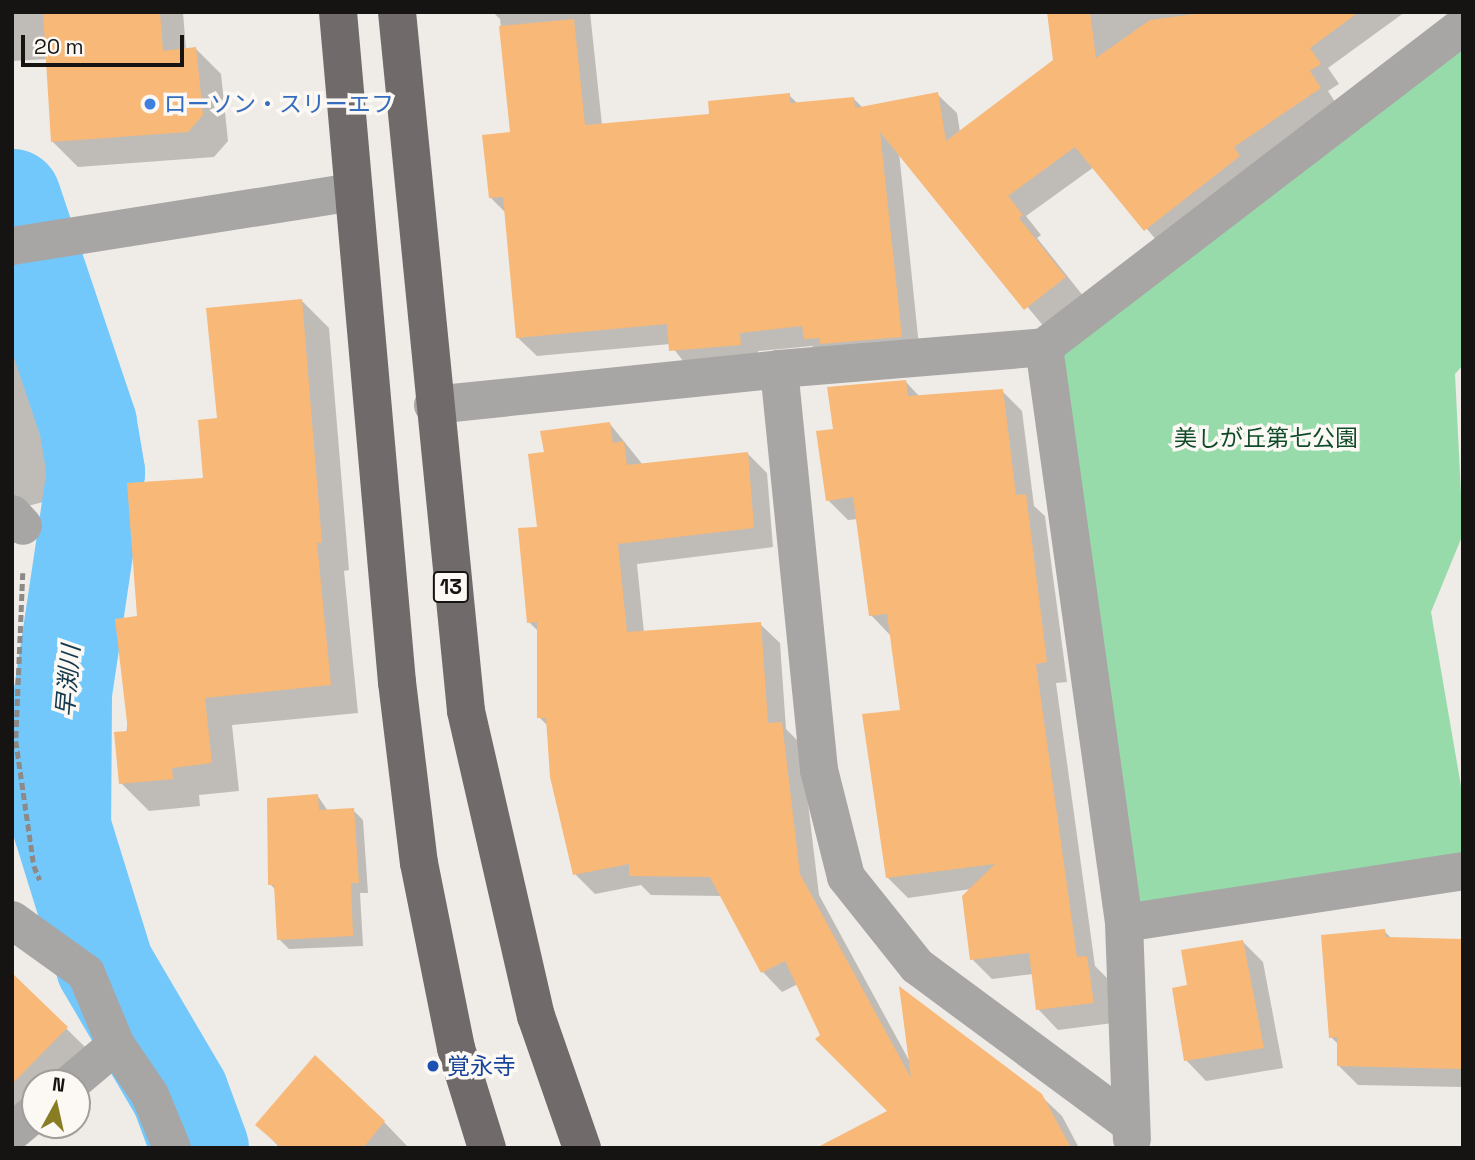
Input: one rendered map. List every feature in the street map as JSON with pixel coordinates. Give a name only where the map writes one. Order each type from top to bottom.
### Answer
[{"type":"main road","points":[[338,12],[397,682],[419,863],[456,1048],[487,1148]]},
{"type":"main road","name":"13","points":[[397,12],[433,404],[466,711],[536,1016],[582,1148]]},
{"type":"street","points":[[433,404],[779,369],[1044,347],[1463,26]]},
{"type":"street","points":[[12,246],[354,192]]},
{"type":"street","points":[[1044,347],[1124,923],[1131,1135]]},
{"type":"street","points":[[779,369],[819,770],[846,877],[917,966],[1131,1135]]},
{"type":"street","points":[[1124,923],[1463,871]]},
{"type":"street","points":[[12,920],[86,973],[116,1045],[150,1095],[172,1148]]},
{"type":"street","points":[[88,1069],[116,1045]]},
{"type":"path","points":[[18,520],[16,741],[34,866],[45,890]]},
{"type":"green space","name":"美しが丘第七公園","points":[[1463,44],[1463,365],[1455,374],[1463,534],[1431,612],[1463,798],[1463,856],[1139,902],[1060,352]]},
{"type":"building","points":[[43,12],[160,12],[163,51],[196,47],[203,115],[188,132],[51,142]]},
{"type":"building","points":[[1047,12],[1090,12],[1096,58],[1150,20],[1209,12],[1359,12],[1310,48],[1321,64],[1310,71],[1321,88],[1234,147],[1240,156],[1144,231],[1075,147],[1008,196],[1023,215],[1019,218],[1066,277],[1024,310],[880,132],[902,337],[820,344],[820,338],[804,339],[802,326],[740,333],[741,345],[669,351],[667,324],[516,338],[503,197],[489,198],[482,135],[510,132],[499,26],[574,19],[585,125],[709,114],[708,101],[790,93],[790,103],[854,97],[855,108],[938,92],[946,141],[1053,60]]},
{"type":"building","points":[[302,299],[322,543],[317,543],[331,685],[205,698],[212,763],[172,768],[173,779],[119,784],[114,732],[128,731],[115,619],[137,616],[127,483],[203,478],[198,420],[217,418],[206,308]]},
{"type":"building","points":[[906,380],[908,396],[1003,389],[1016,495],[1026,494],[1047,662],[1036,664],[1077,957],[1087,956],[1094,1003],[1036,1010],[1029,953],[970,960],[962,896],[995,864],[886,878],[862,714],[900,710],[887,614],[869,616],[853,497],[826,501],[816,431],[833,429],[827,387]]},
{"type":"building","points":[[610,422],[613,443],[624,441],[627,465],[748,452],[754,528],[618,544],[627,632],[761,622],[768,723],[782,722],[800,874],[911,1078],[899,986],[1042,1094],[1071,1148],[816,1148],[887,1111],[815,1039],[820,1035],[785,961],[761,973],[710,877],[629,876],[629,864],[573,875],[550,777],[546,718],[537,718],[537,622],[527,623],[518,528],[537,527],[528,454],[544,452],[540,431]]},
{"type":"building","points":[[318,794],[319,810],[354,808],[359,883],[351,883],[353,936],[277,940],[274,885],[268,885],[267,798]]},
{"type":"building","points":[[1385,929],[1386,937],[1463,939],[1463,1069],[1337,1066],[1337,1037],[1329,1038],[1321,935]]},
{"type":"building","points":[[1243,940],[1264,1048],[1184,1061],[1172,988],[1187,985],[1181,950]]},
{"type":"building","points":[[12,973],[68,1027],[27,1069],[21,1069],[21,1075],[12,1084]]},
{"type":"building","points":[[315,1055],[385,1121],[363,1148],[282,1148],[255,1125]]},
{"type":"waterway","name":"早渕川","points":[[12,198],[88,424],[96,472],[63,694],[62,827],[105,966],[180,1094],[200,1148]]},
{"type":"place","name":"ローソン・スリーエフ","points":[[150,104]]},
{"type":"place","name":"覚永寺","points":[[433,1066]]}]
